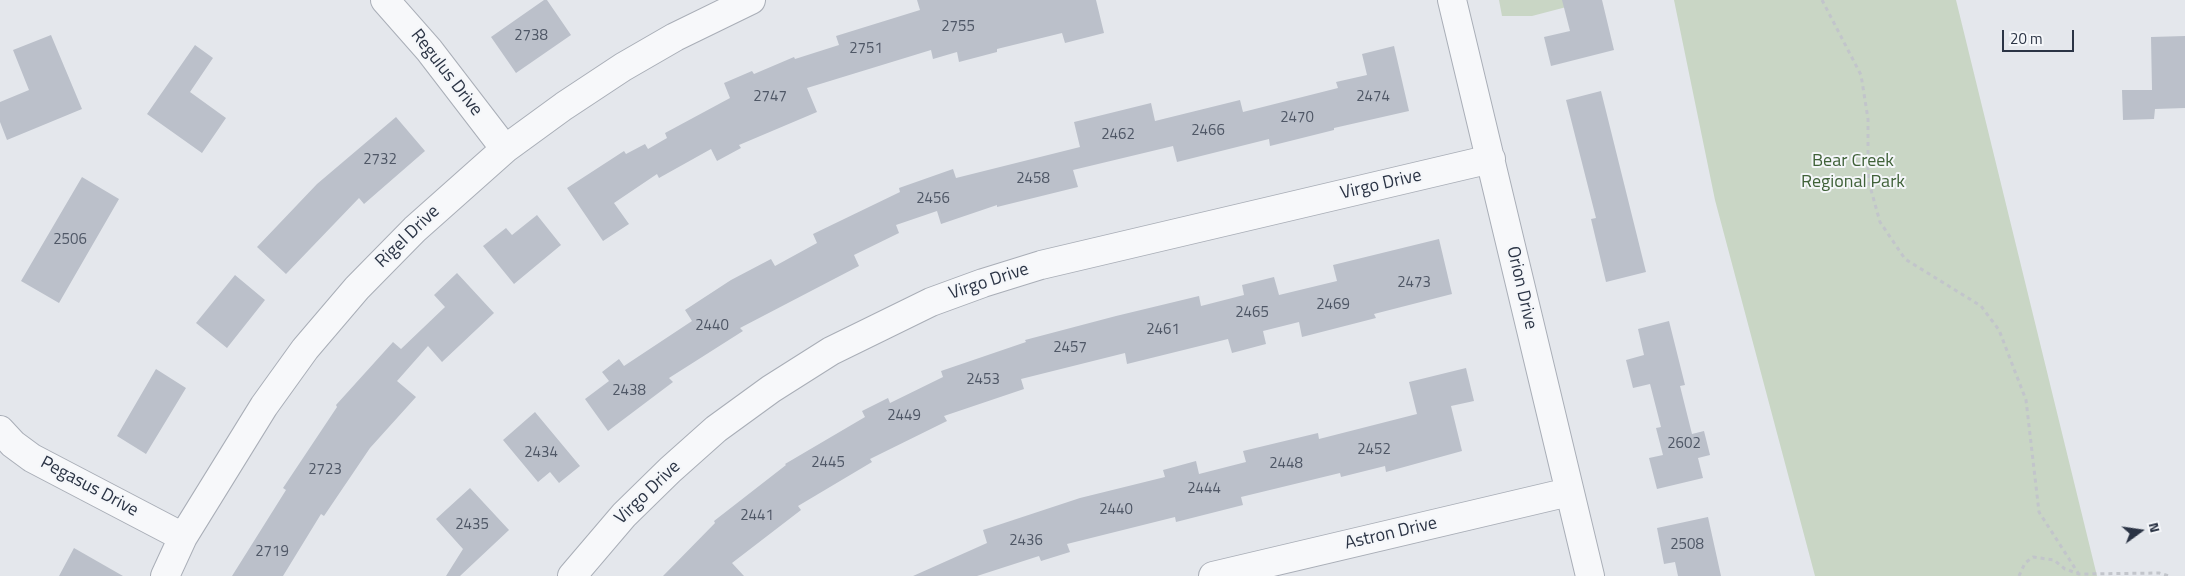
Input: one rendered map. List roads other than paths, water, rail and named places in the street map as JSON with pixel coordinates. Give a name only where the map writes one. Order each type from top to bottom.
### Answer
[{"type":"street","name":"Regulus Drive","points":[[385,0],[429,50],[505,149]]},
{"type":"street","name":"Rigel Drive","points":[[165,576],[183,537],[264,406],[306,349],[357,288],[415,229],[505,149],[623,68],[675,37],[751,0]]},
{"type":"street","name":"Orion Drive","points":[[1452,0],[1590,576]]},
{"type":"street","name":"Virgo Drive","points":[[572,576],[624,515],[716,429],[771,389],[832,351],[930,302],[1040,265],[1491,159]]},
{"type":"street","name":"Pegasus Drive","points":[[0,430],[32,458],[183,537]]},
{"type":"street","name":"Astron Drive","points":[[1213,576],[1569,492]]},
{"type":"park label","name":"Bear Creek Regional Park","points":[[1853,172]]}]
